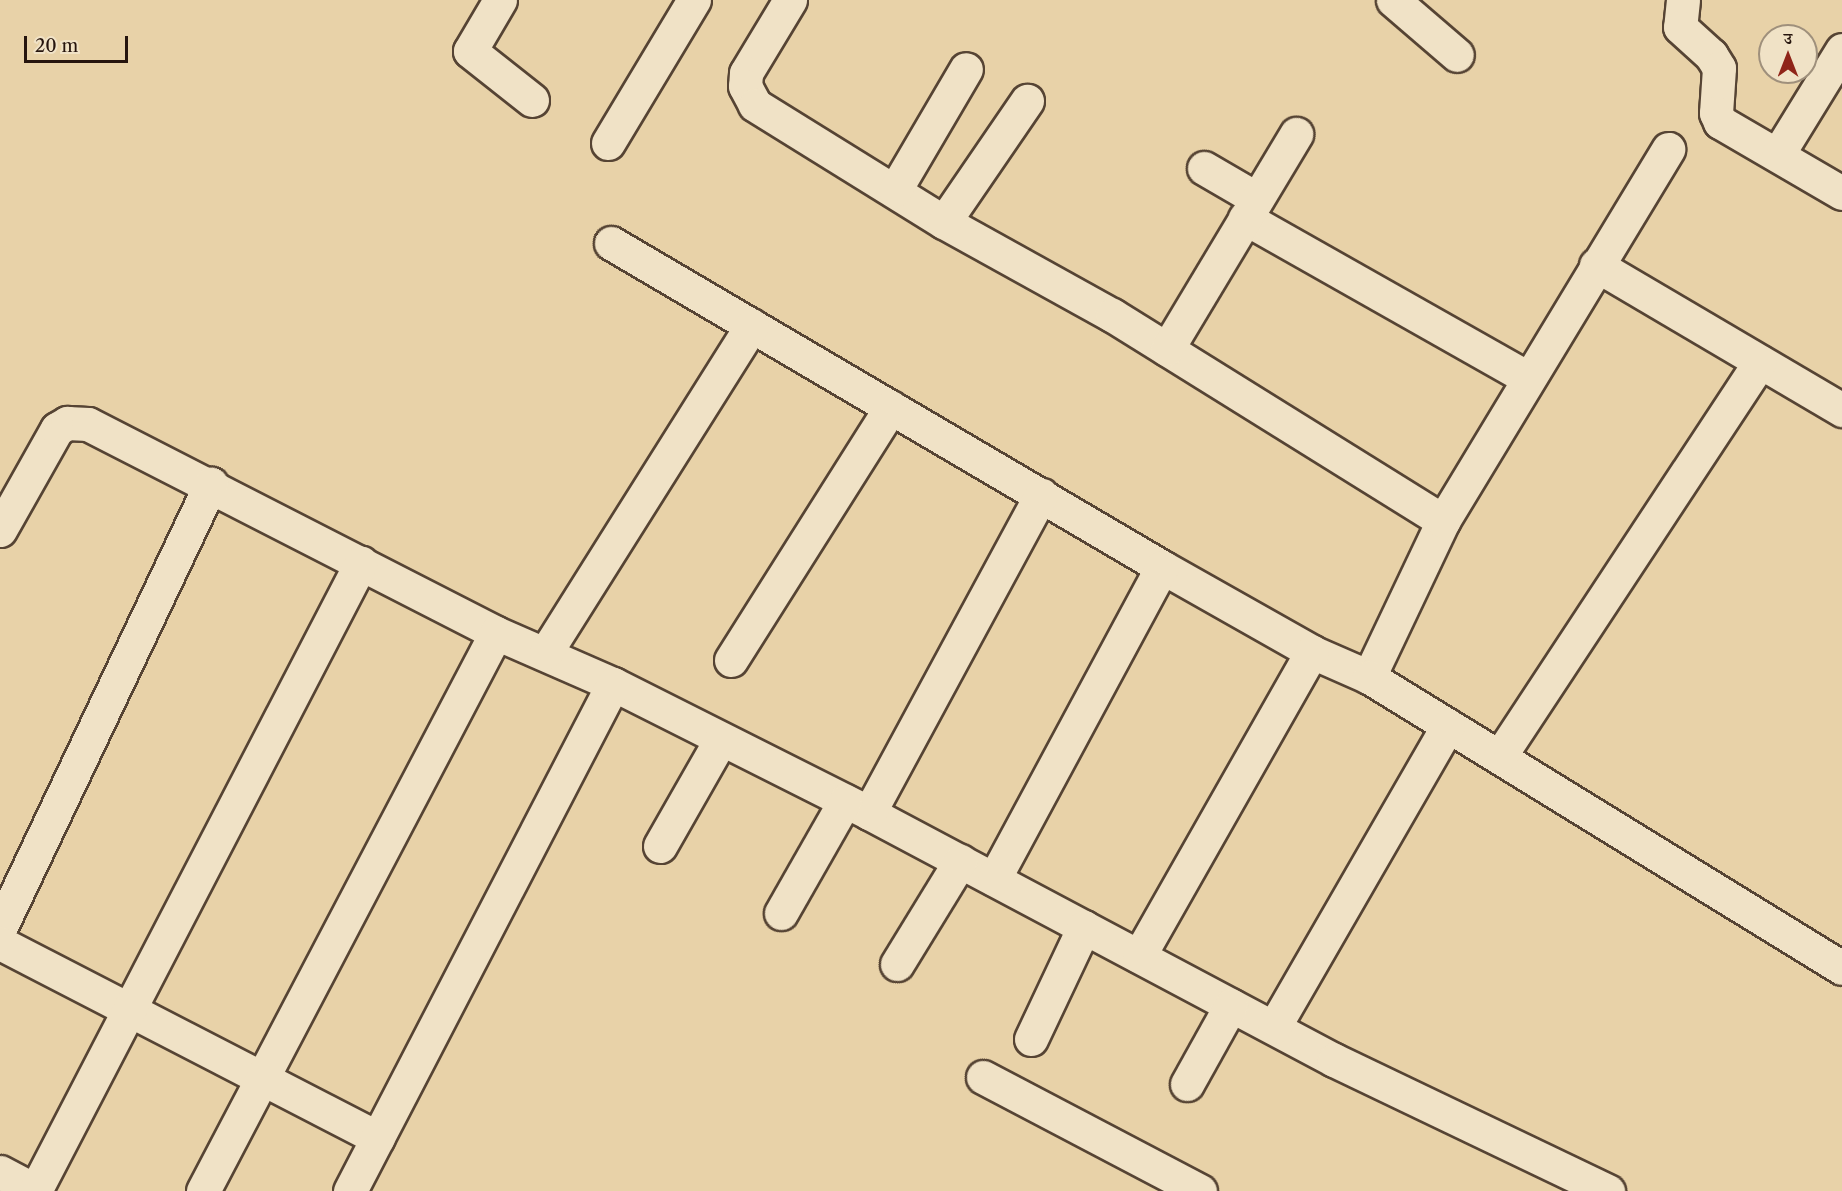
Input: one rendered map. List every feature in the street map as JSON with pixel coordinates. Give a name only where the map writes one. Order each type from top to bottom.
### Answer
[{"type":"street","points":[[500,0],[470,51],[532,100]]},
{"type":"street","points":[[608,143],[694,0]]},
{"type":"street","points":[[790,0],[747,73],[747,96],[755,105],[944,222],[1167,350],[1443,521]]},
{"type":"street","points":[[1394,0],[1457,55]]},
{"type":"street","points":[[1683,0],[1680,27],[1711,55],[1719,68],[1716,113],[1720,122],[1842,193]]},
{"type":"street","points":[[1778,154],[1842,50]]},
{"type":"street","points":[[895,190],[966,69]]},
{"type":"street","points":[[944,222],[1028,101]]},
{"type":"street","points":[[1167,350],[1296,134]]},
{"type":"street","points":[[1369,677],[1443,521],[1668,149]]},
{"type":"street","points":[[1204,168],[1251,209],[1528,378]]},
{"type":"street","points":[[611,243],[1162,567],[1312,652],[1369,677],[1842,968]]},
{"type":"street","points":[[1596,265],[1842,410]]},
{"type":"street","points":[[546,652],[752,325]]},
{"type":"street","points":[[1500,756],[1760,362]]},
{"type":"street","points":[[731,660],[891,407]]},
{"type":"street","points":[[0,530],[57,429],[67,423],[88,424],[212,484],[495,633],[546,652],[613,684],[857,807],[1274,1027],[1608,1191]]},
{"type":"street","points":[[0,928],[212,484]]},
{"type":"street","points":[[781,913],[857,807],[1041,495]]},
{"type":"street","points":[[0,1172],[36,1191],[361,563]]},
{"type":"street","points":[[994,879],[1162,567]]},
{"type":"street","points":[[203,1191],[495,633]]},
{"type":"street","points":[[1139,956],[1312,652]]},
{"type":"street","points":[[350,1191],[613,684]]},
{"type":"street","points":[[1274,1027],[1448,726]]},
{"type":"street","points":[[660,846],[721,740]]},
{"type":"street","points":[[897,964],[960,861]]},
{"type":"street","points":[[1031,1039],[1084,927]]},
{"type":"street","points":[[0,943],[378,1138]]},
{"type":"street","points":[[1187,1084],[1231,1005]]},
{"type":"street","points":[[983,1077],[1200,1191]]}]
